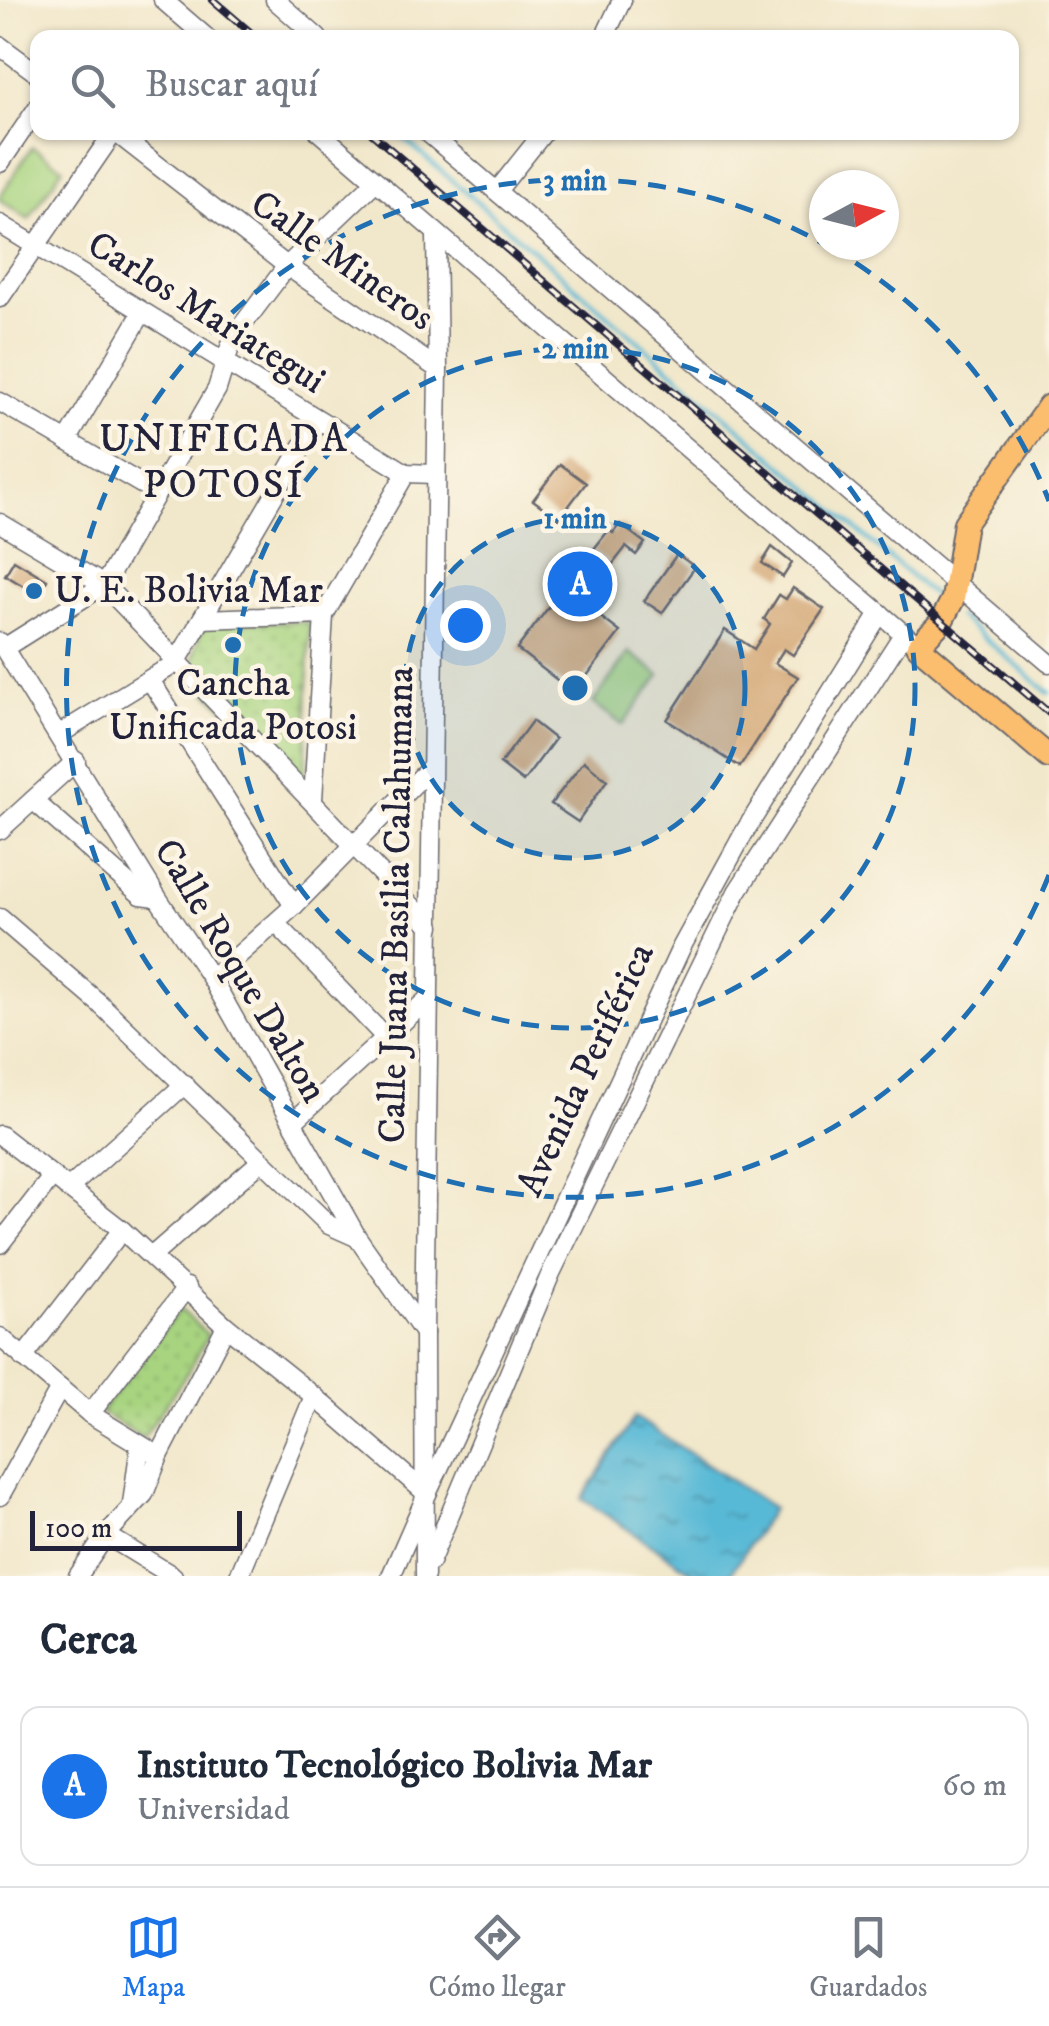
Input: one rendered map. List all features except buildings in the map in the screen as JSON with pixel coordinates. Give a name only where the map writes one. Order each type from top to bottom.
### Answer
[{"type":"main road","name":"Avenida Periférica","points":[[911,640],[941,622],[957,586],[965,523],[1049,406]]},
{"type":"main road","points":[[911,640],[1049,757]]},
{"type":"street","points":[[162,0],[184,30]]},
{"type":"street","points":[[275,0],[309,30]]},
{"type":"street","points":[[608,30],[622,0]]},
{"type":"street","points":[[0,46],[30,68]]},
{"type":"street","points":[[0,164],[30,119]]},
{"type":"street","points":[[0,298],[109,140]]},
{"type":"street","name":"Calle Mineros","points":[[125,140],[287,266],[438,369]]},
{"type":"street","points":[[328,140],[911,640]]},
{"type":"street","points":[[436,140],[1049,663]]},
{"type":"street","points":[[497,191],[538,140]]},
{"type":"street","points":[[2,645],[104,585],[217,389],[241,327],[287,266],[376,181]]},
{"type":"street","name":"Carlos Mariategui","points":[[0,224],[406,473],[434,474]]},
{"type":"street","name":"Calle Juana Basilia Calahumana","points":[[425,1575],[424,1332],[438,369],[436,235]]},
{"type":"street","points":[[67,441],[142,313]]},
{"type":"street","points":[[0,402],[155,492]]},
{"type":"street","points":[[58,735],[176,663],[318,420]]},
{"type":"street","points":[[313,800],[324,615],[406,473]]},
{"type":"street","points":[[0,524],[104,585],[431,926]]},
{"type":"street","name":"Avenida Periférica","points":[[392,1576],[426,1494],[681,948],[745,831],[880,614]]},
{"type":"street","points":[[202,619],[324,615]]},
{"type":"street","name":"Avenida Periférica","points":[[425,1575],[551,1274],[737,892],[911,640]]},
{"type":"street","name":"Calle Roque Dalton","points":[[2,645],[157,897],[212,978],[357,1237],[424,1332]]},
{"type":"street","points":[[150,680],[294,906]]},
{"type":"street","points":[[4,819],[33,800],[76,761]]},
{"type":"street","points":[[212,978],[294,906],[431,766]]},
{"type":"street","points":[[33,800],[141,895],[157,897]]},
{"type":"street","points":[[0,918],[99,1003],[329,1225],[357,1237]]},
{"type":"street","points":[[276,923],[385,1037]]},
{"type":"street","points":[[293,1122],[429,998]]},
{"type":"street","points":[[68,1189],[185,1084]]},
{"type":"street","points":[[0,1135],[122,1230],[226,1326],[314,1396],[426,1494]]},
{"type":"street","points":[[152,1256],[261,1160]]},
{"type":"street","points":[[0,1244],[52,1176]]},
{"type":"street","points":[[23,1358],[122,1230]]},
{"type":"street","points":[[90,1414],[186,1287]]},
{"type":"street","points":[[78,1576],[106,1534],[144,1494],[159,1456],[226,1326]]},
{"type":"street","points":[[0,1337],[90,1414],[159,1456]]},
{"type":"street","points":[[0,1496],[60,1388]]},
{"type":"street","points":[[239,1576],[314,1396]]},
{"type":"street","points":[[132,1506],[140,1445]]},
{"type":"street","points":[[106,1534],[173,1576]]},
{"type":"green space","points":[[32,147],[63,167],[29,219],[0,200],[0,196]]},
{"type":"green space","points":[[204,622],[310,622],[305,782],[204,690],[201,671],[192,661]]},
{"type":"green space","points":[[629,652],[660,675],[623,725],[593,703]]},
{"type":"green space","points":[[180,1309],[208,1335],[143,1438],[100,1412]]},
{"type":"water","points":[[635,1417],[773,1508],[729,1576],[698,1576],[582,1499]]},
{"type":"waterway","points":[[405,140],[936,598]]},
{"type":"waterway","points":[[958,616],[1049,693]]},
{"type":"railway","points":[[213,0],[248,30]]},
{"type":"railway","points":[[379,140],[1049,713]]},
{"type":"place","name":"Instituto Tecnológico Bolivia Mar","points":[[580,584]]},
{"type":"place","name":"U. E. Bolivia Mar","points":[[34,591]]},
{"type":"place","name":"Cancha Unificada Potosi","points":[[233,645]]},
{"type":"district","name":"UNIFICADA POTOSÍ","points":[[224,463]]}]
